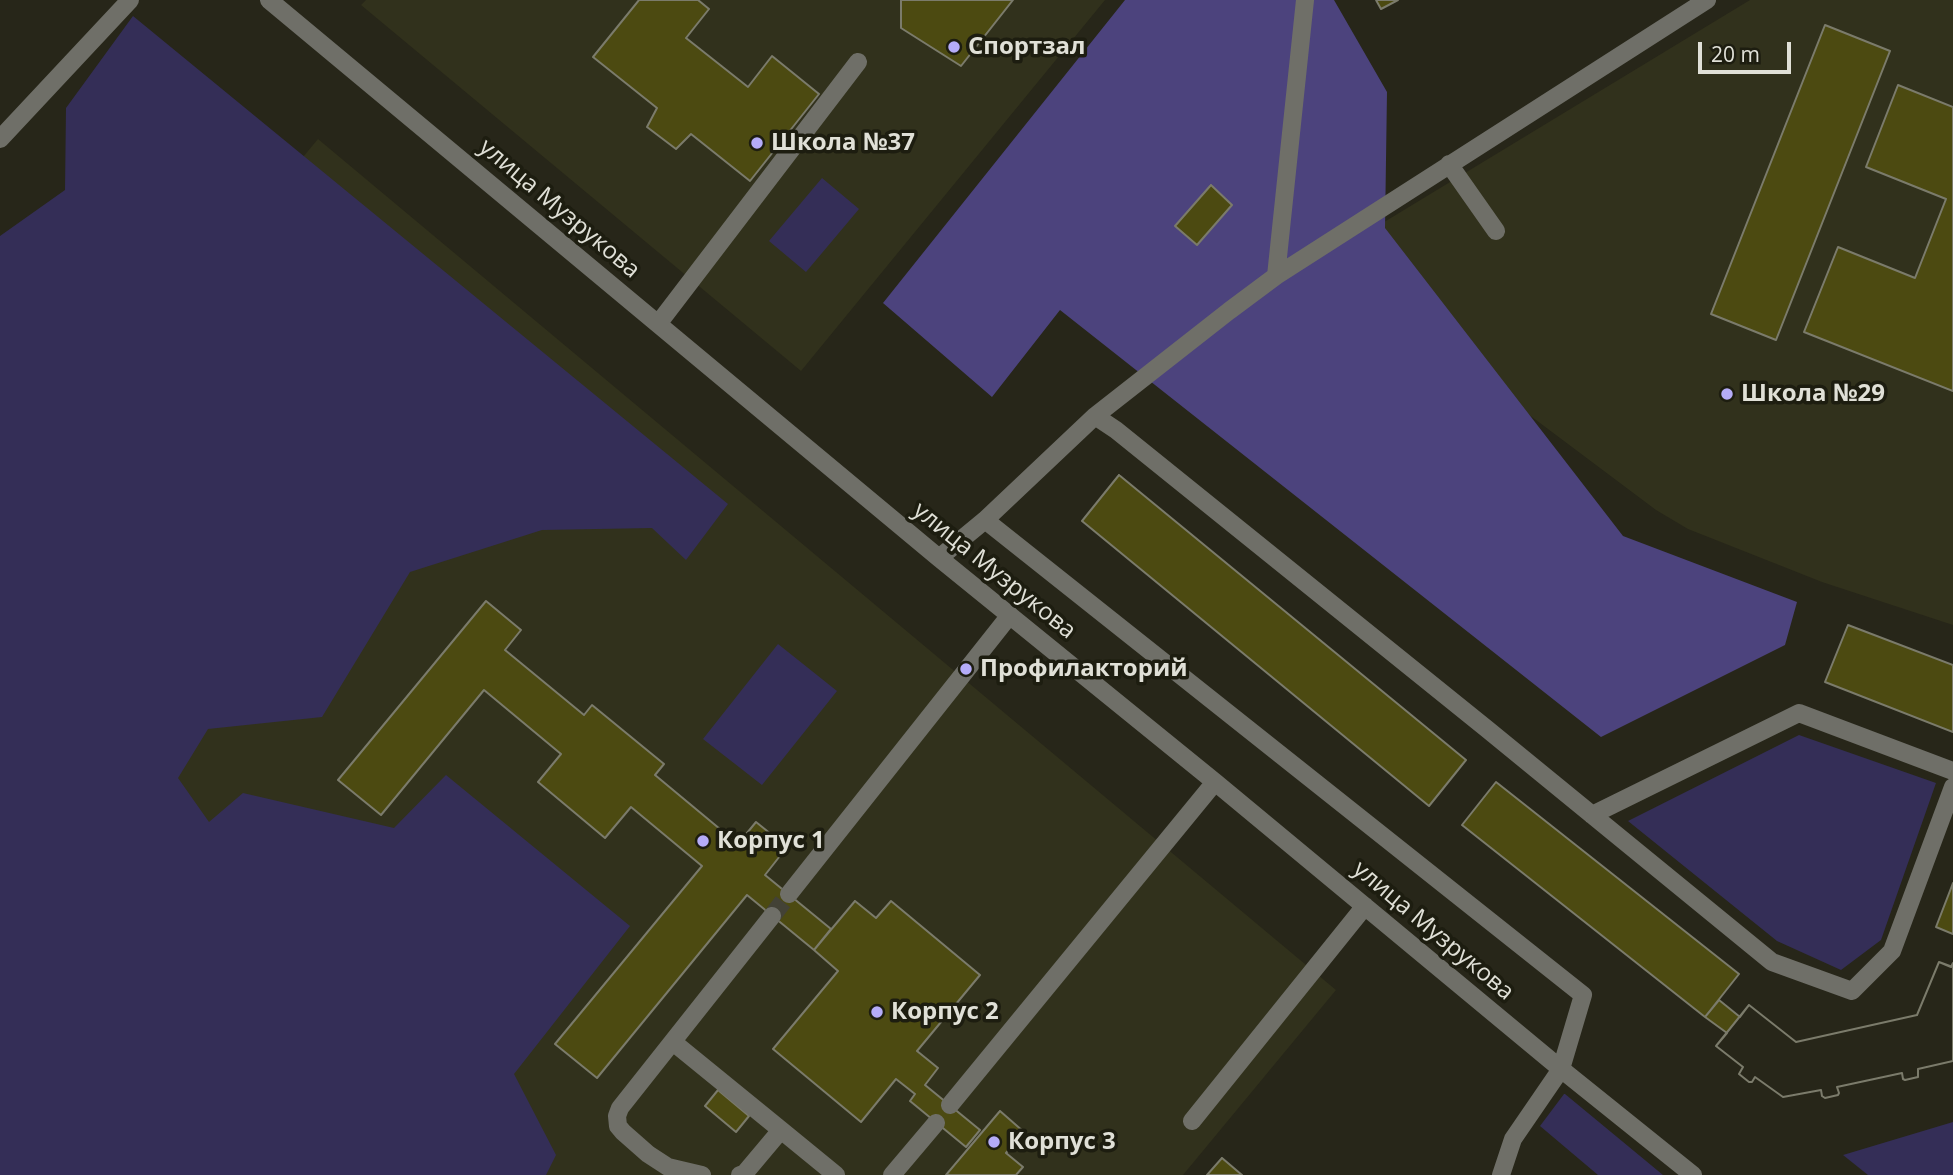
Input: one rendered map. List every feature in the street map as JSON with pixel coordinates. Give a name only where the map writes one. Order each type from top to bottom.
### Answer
[{"type":"street","points":[[0,139],[130,0]]},
{"type":"street","name":"улица Музрукова","points":[[269,0],[939,558],[1693,1175]]},
{"type":"street","points":[[1276,276],[1305,0]]},
{"type":"street","points":[[939,558],[985,520],[1095,416],[1276,276],[1707,0]]},
{"type":"street","points":[[658,324],[858,62]]},
{"type":"street","points":[[1449,164],[1496,231]]},
{"type":"street","points":[[1095,416],[1772,962],[1852,991],[1892,951],[1953,787]]},
{"type":"street","points":[[985,520],[1583,995],[1561,1069],[1513,1139],[1503,1173]]},
{"type":"street","points":[[789,894],[1010,615]]},
{"type":"street","points":[[1592,815],[1799,713],[1953,771]]},
{"type":"street","points":[[950,1105],[1215,782]]},
{"type":"street","points":[[1192,1121],[1365,906]]},
{"type":"street","points":[[702,1175],[668,1167],[648,1154],[618,1126],[617,1116],[620,1108],[772,916]]},
{"type":"street","points":[[673,1042],[836,1175]]},
{"type":"street","points":[[892,1175],[936,1123]]},
{"type":"street","points":[[740,1175],[744,1174],[781,1129]]},
{"type":"shaded area","name":"Школа №37","points":[[366,0],[1105,0],[801,371],[361,5]]},
{"type":"shaded area","points":[[1125,0],[1334,0],[1387,92],[1385,228],[1623,536],[1797,602],[1785,645],[1601,737],[1060,310],[992,397],[883,303]]},
{"type":"shaded area","name":"Школа №29","points":[[1750,0],[1953,0],[1953,625],[1822,582],[1688,529],[1656,510],[1348,279],[1343,247]]},
{"type":"shaded area","points":[[133,16],[728,504],[686,560],[652,528],[542,530],[410,572],[322,717],[208,729],[178,778],[209,822],[243,793],[394,828],[446,775],[630,926],[514,1074],[556,1155],[546,1175],[0,1175],[0,236],[65,190],[66,108]]},
{"type":"shaded area","points":[[318,139],[1336,990],[1183,1175],[0,1175],[0,521]]},
{"type":"shaded area","points":[[822,178],[859,209],[806,272],[769,241]]},
{"type":"shaded area","points":[[778,644],[837,691],[762,785],[703,739]]},
{"type":"shaded area","points":[[1799,735],[1936,783],[1881,940],[1841,970],[1777,941],[1628,821]]},
{"type":"shaded area","points":[[1564,1094],[1663,1175],[1598,1175],[1540,1126]]},
{"type":"shaded area","points":[[1953,1122],[1953,1175],[1868,1175],[1843,1155]]},
{"type":"building","points":[[639,0],[698,0],[709,9],[686,38],[748,87],[772,56],[819,94],[750,181],[691,134],[676,149],[647,127],[657,108],[593,57]]},
{"type":"building","name":"Спортзал","points":[[901,0],[1013,0],[961,66],[901,28]]},
{"type":"building","points":[[1376,0],[1398,0],[1381,9]]},
{"type":"building","points":[[1825,25],[1890,51],[1776,340],[1711,314]]},
{"type":"building","points":[[1898,85],[1953,107],[1953,391],[1804,332],[1838,247],[1915,278],[1946,199],[1866,167]]},
{"type":"building","points":[[1211,185],[1232,205],[1197,245],[1175,226]]},
{"type":"building","points":[[1119,475],[1466,760],[1429,806],[1082,521]]},
{"type":"building","name":"Корпус 1","points":[[486,601],[521,630],[505,650],[584,715],[592,705],[664,764],[655,775],[738,844],[756,822],[787,847],[765,875],[831,929],[814,950],[747,895],[597,1078],[555,1044],[702,866],[631,807],[605,838],[538,782],[561,754],[484,690],[381,815],[338,780]]},
{"type":"building","points":[[1848,625],[1953,665],[1953,732],[1825,682]]},
{"type":"building","points":[[1496,782],[1739,974],[1705,1017],[1462,825]]},
{"type":"building","points":[[1953,883],[1953,934],[1936,927]]},
{"type":"building","name":"Корпус 2","points":[[855,901],[876,918],[891,901],[980,975],[917,1051],[938,1068],[925,1085],[980,1130],[966,1147],[910,1101],[915,1094],[896,1079],[861,1122],[773,1049],[838,971],[814,950]]},
{"type":"building","points":[[1939,962],[1953,967],[1953,1061],[1918,1069],[1918,1077],[1905,1080],[1902,1073],[1837,1087],[1838,1095],[1825,1098],[1821,1090],[1783,1097],[1755,1077],[1749,1082],[1739,1074],[1743,1067],[1716,1046],[1749,1005],[1796,1042],[1917,1015]]},
{"type":"building","points":[[1939,962],[1951,967],[1953,963],[1953,1061],[1918,1069],[1918,1077],[1905,1080],[1902,1073],[1837,1087],[1838,1095],[1825,1098],[1821,1090],[1783,1097],[1755,1077],[1749,1082],[1739,1074],[1743,1067],[1716,1046],[1727,1033],[1705,1017],[1719,1000],[1740,1017],[1749,1005],[1796,1042],[1917,1015]]},
{"type":"building","points":[[718,1090],[749,1116],[736,1132],[705,1106]]},
{"type":"building","name":"Корпус 3","points":[[1000,1111],[1024,1132],[1006,1153],[1023,1167],[1016,1175],[946,1175]]},
{"type":"building","points":[[1222,1158],[1242,1175],[1207,1175]]},
{"type":"tunnel","points":[[772,916],[789,894]]},
{"type":"place","name":"Спортзал","points":[[954,47]]},
{"type":"place","name":"Школа №37","points":[[757,143]]},
{"type":"place","name":"Школа №29","points":[[1727,394]]},
{"type":"place","name":"Профилакторий","points":[[966,669]]},
{"type":"place","name":"Корпус 1","points":[[703,841]]},
{"type":"place","name":"Корпус 2","points":[[877,1012]]},
{"type":"place","name":"Корпус 3","points":[[994,1142]]}]
